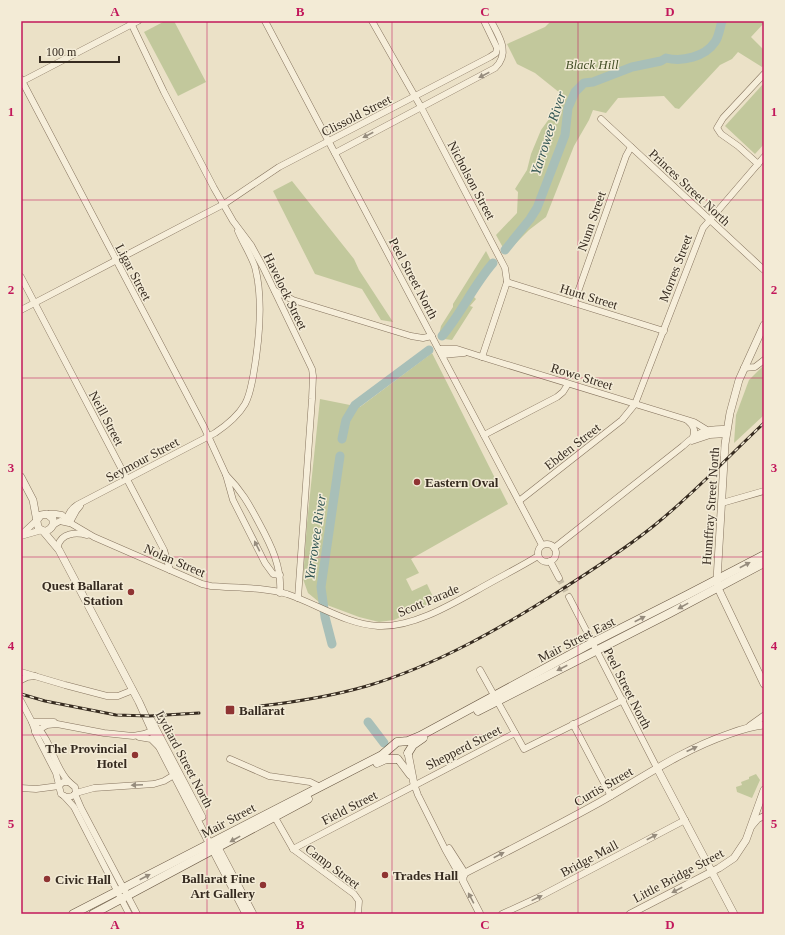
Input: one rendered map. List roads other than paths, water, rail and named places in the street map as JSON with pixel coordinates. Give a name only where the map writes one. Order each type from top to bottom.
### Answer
[{"type":"main road","name":"Mair Street East","points":[[717,584],[764,555]]},
{"type":"main road","name":"Mair Street East","points":[[408,753],[413,745],[419,741],[595,646],[717,584],[764,563]]},
{"type":"main road","name":"Mair Street East","points":[[396,744],[420,736],[496,699]]},
{"type":"main road","points":[[396,744],[406,745],[408,753],[402,759],[397,759],[391,753],[391,749],[396,744]]},
{"type":"main road","name":"Mair Street","points":[[73,914],[122,894],[214,846],[320,787],[382,755],[396,744]]},
{"type":"main road","name":"Mair Street","points":[[273,814],[380,762],[388,759],[397,759]]},
{"type":"main road","name":"Mair Street","points":[[93,914],[122,894]]},
{"type":"street","points":[[21,81],[131,23],[138,21]]},
{"type":"street","name":"Peel Street North","points":[[265,21],[542,545]]},
{"type":"street","name":"Nicholson Street","points":[[372,21],[421,107],[501,259],[506,271],[507,282]]},
{"type":"street","points":[[484,21],[500,46],[502,58],[497,66]]},
{"type":"street","points":[[491,21],[496,38]]},
{"type":"street","name":"Havelock Street","points":[[131,23],[164,92],[231,217],[251,245],[310,364],[313,376],[298,598]]},
{"type":"street","name":"Clissold Street","points":[[21,310],[224,204],[276,170],[490,57],[496,53],[500,46]]},
{"type":"street","points":[[490,57],[495,61],[497,66]]},
{"type":"street","name":"Clissold Street","points":[[335,153],[440,98],[497,66]]},
{"type":"street","points":[[758,164],[738,146],[721,134],[717,128],[723,118],[764,74]]},
{"type":"street","name":"Ligar Street","points":[[21,81],[208,436],[226,475],[233,500],[266,563],[272,574],[280,575]]},
{"type":"street","points":[[433,87],[435,93],[440,98]]},
{"type":"street","points":[[398,105],[403,110],[404,116]]},
{"type":"street","name":"Princes Street North","points":[[601,119],[764,270]]},
{"type":"street","name":"Nunn Street","points":[[574,303],[626,156],[631,147]]},
{"type":"street","name":"Morres Street","points":[[635,404],[703,228],[709,219],[764,157]]},
{"type":"street","name":"Seymour Street","points":[[69,521],[73,508],[223,427],[234,418],[247,401],[253,374],[258,337],[259,293],[254,266],[231,217]]},
{"type":"street","name":"Neill Street","points":[[21,277],[164,550],[170,570]]},
{"type":"street","points":[[482,357],[507,282]]},
{"type":"street","name":"Hunt Street","points":[[507,282],[664,331]]},
{"type":"street","points":[[275,291],[293,300],[411,336],[433,338]]},
{"type":"street","points":[[280,302],[293,300]]},
{"type":"street","name":"Humffray Street North","points":[[764,325],[744,368],[733,397],[727,432],[717,584],[764,684]]},
{"type":"street","name":"Rowe Street","points":[[440,350],[469,353],[695,422],[707,430]]},
{"type":"street","points":[[744,368],[755,366],[764,360]]},
{"type":"street","points":[[484,435],[557,397],[564,391],[568,384]]},
{"type":"street","name":"Ebden Street","points":[[519,501],[622,420],[635,404]]},
{"type":"street","points":[[688,421],[692,424],[694,429],[693,437]]},
{"type":"street","points":[[554,548],[684,446],[693,437],[707,430],[727,432]]},
{"type":"street","points":[[684,446],[705,436],[727,432]]},
{"type":"street","name":"Ligar Street","points":[[226,475],[238,487],[247,500],[273,550],[280,575],[280,593]]},
{"type":"street","points":[[21,477],[32,498],[37,526],[42,531]]},
{"type":"street","points":[[722,503],[764,491]]},
{"type":"street","points":[[32,498],[53,519],[53,526]]},
{"type":"street","points":[[21,535],[41,515],[47,514]]},
{"type":"street","name":"Nolan Street","points":[[47,514],[59,514],[94,537]]},
{"type":"street","points":[[21,535],[48,530],[60,521],[69,521]]},
{"type":"street","name":"Lydiard Street North","points":[[53,526],[58,548],[214,846],[253,914]]},
{"type":"street","name":"Lydiard Street North","points":[[42,531],[58,548]]},
{"type":"street","name":"Nolan Street","points":[[58,548],[62,538],[70,534],[79,533],[94,537],[207,585],[280,593],[298,598]]},
{"type":"street","points":[[548,544],[554,548],[556,554],[550,561],[542,561],[538,556],[538,550],[542,545],[548,544]]},
{"type":"street","name":"Scott Parade","points":[[298,598],[328,611],[365,624],[385,626],[403,623],[447,606],[538,556]]},
{"type":"street","points":[[550,561],[559,578]]},
{"type":"street","name":"Peel Street North","points":[[569,597],[657,768]]},
{"type":"street","points":[[480,670],[515,733]]},
{"type":"street","points":[[21,672],[107,696],[118,696],[133,690]]},
{"type":"street","points":[[21,680],[30,676],[37,677]]},
{"type":"street","name":"Shepperd Street","points":[[414,782],[515,733],[524,749],[622,700]]},
{"type":"street","points":[[21,701],[64,776],[75,787],[75,794],[122,894],[129,914]]},
{"type":"street","points":[[744,729],[764,716]]},
{"type":"street","points":[[32,722],[50,721],[62,725]]},
{"type":"street","points":[[37,731],[51,724],[104,733],[139,736],[154,730]]},
{"type":"street","points":[[573,724],[611,796]]},
{"type":"street","name":"Curtis Street","points":[[465,873],[611,796],[657,768],[700,745],[744,729],[764,725]]},
{"type":"street","name":"Lydiard Street North","points":[[154,730],[160,748],[176,774]]},
{"type":"street","points":[[37,731],[56,773],[59,791],[74,807],[105,860]]},
{"type":"street","points":[[129,735],[151,740],[160,748]]},
{"type":"street","points":[[408,753],[414,782]]},
{"type":"street","points":[[230,759],[265,775],[310,782],[320,787]]},
{"type":"street","points":[[397,759],[404,765],[414,782],[445,850],[480,914]]},
{"type":"street","points":[[657,768],[734,914]]},
{"type":"street","points":[[64,796],[71,797],[75,794],[94,788],[154,784],[164,781],[176,774]]},
{"type":"street","points":[[603,781],[613,788],[622,789]]},
{"type":"street","points":[[21,788],[39,789],[59,785],[63,782],[69,782]]},
{"type":"street","name":"Field Street","points":[[293,849],[414,782]]},
{"type":"street","name":"Little Bridge Street","points":[[630,914],[712,872],[728,862],[737,854],[746,840],[752,826],[764,790]]},
{"type":"street","name":"Camp Street","points":[[273,814],[293,849],[354,894],[359,901],[358,914]]},
{"type":"street","points":[[752,826],[758,819],[764,816]]},
{"type":"street","name":"Bridge Mall","points":[[502,914],[537,898],[685,820]]},
{"type":"street","points":[[438,832],[465,873],[463,882]]},
{"type":"street","name":"Lydiard Street North","points":[[214,846],[246,914]]},
{"type":"street","points":[[122,894],[136,914]]},
{"type":"waterway","name":"Yarrowee River","points":[[505,250],[537,208],[565,135],[568,108],[575,92],[584,83],[593,82],[632,67],[661,61],[666,58],[686,59],[699,55],[711,47],[715,42],[722,21]]},
{"type":"waterway","name":"Yarrowee River","points":[[442,336],[493,263]]},
{"type":"waterway","name":"Yarrowee River","points":[[342,439],[346,420],[355,405],[429,350]]},
{"type":"waterway","name":"Yarrowee River","points":[[332,644],[325,617],[321,587],[340,456]]},
{"type":"waterway","name":"Yarrowee River","points":[[368,722],[384,743]]},
{"type":"tunnel","points":[[559,578],[569,597]]},
{"type":"railway","points":[[260,706],[287,703],[341,693],[367,686],[419,667],[493,631],[541,603],[611,558],[645,533],[684,500],[764,423]]},
{"type":"railway","points":[[21,694],[45,701],[116,715],[149,716],[199,713]]},
{"type":"place","name":"Eastern Oval","points":[[417,482]]},
{"type":"place","name":"Quest Ballarat Station","points":[[131,592]]},
{"type":"place","name":"Ballarat","points":[[230,710]]},
{"type":"place","name":"The Provincial Hotel","points":[[135,755]]},
{"type":"place","name":"Trades Hall","points":[[385,875]]},
{"type":"place","name":"Civic Hall","points":[[47,879]]},
{"type":"place","name":"Ballarat Fine Art Gallery","points":[[263,885]]},
{"type":"park label","name":"Black Hill","points":[[592,64]]}]
